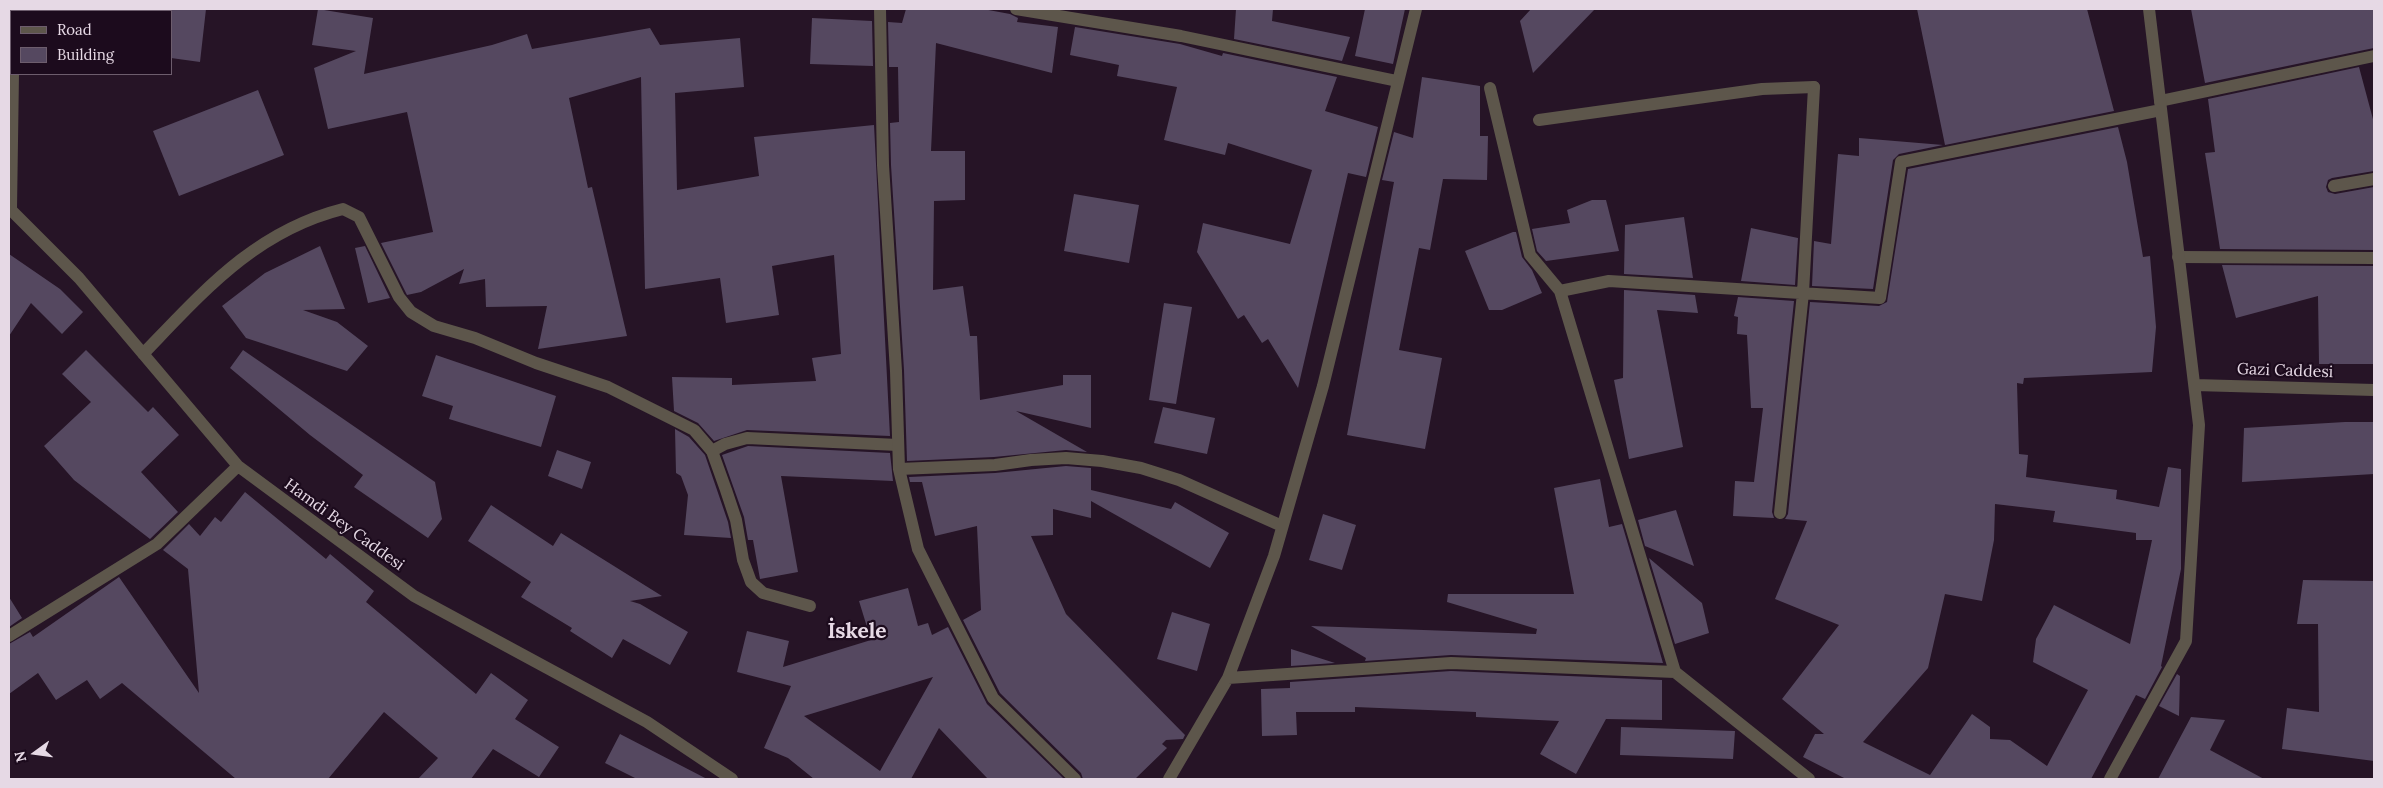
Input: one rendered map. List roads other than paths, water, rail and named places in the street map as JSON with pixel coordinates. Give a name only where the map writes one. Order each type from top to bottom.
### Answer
[{"type":"street","points":[[880,9],[883,165],[896,371],[899,468],[918,549],[993,698],[1074,779]]},
{"type":"street","points":[[1016,9],[1180,36],[1397,81]]},
{"type":"street","points":[[1169,779],[1228,678],[1274,556],[1323,386],[1416,9]]},
{"type":"street","points":[[2110,779],[2186,641],[2200,425],[2178,257],[2150,9]]},
{"type":"street","points":[[1560,291],[1608,281],[1880,298],[1902,162],[2374,56]]},
{"type":"street","points":[[10,209],[12,75]]},
{"type":"street","points":[[1539,120],[1762,89],[1814,87],[1803,293],[1780,513]]},
{"type":"street","points":[[1490,88],[1530,255],[1560,291],[1675,672],[1809,779]]},
{"type":"street","points":[[2334,186],[2374,179]]},
{"type":"street","name":"Hamdi Bey Caddesi","points":[[10,209],[79,278],[238,466],[414,596],[646,722],[732,779]]},
{"type":"street","points":[[143,354],[215,279],[268,240],[315,216],[342,209],[359,217],[399,296],[411,312],[434,326],[475,338],[536,363],[608,387],[694,430],[712,451],[736,520],[742,560],[750,582],[763,592],[810,606]]},
{"type":"street","points":[[2178,257],[2374,258]]},
{"type":"street","name":"Gazi Caddesi","points":[[2195,385],[2374,390]]},
{"type":"street","points":[[712,451],[725,444],[747,438],[898,445]]},
{"type":"street","points":[[899,468],[995,464],[1066,458],[1102,461],[1141,468],[1179,480],[1282,526]]},
{"type":"street","points":[[9,636],[157,544],[238,466]]},
{"type":"street","points":[[1228,678],[1451,663],[1675,672]]},
{"type":"district","name":"İskele","points":[[857,632]]}]
